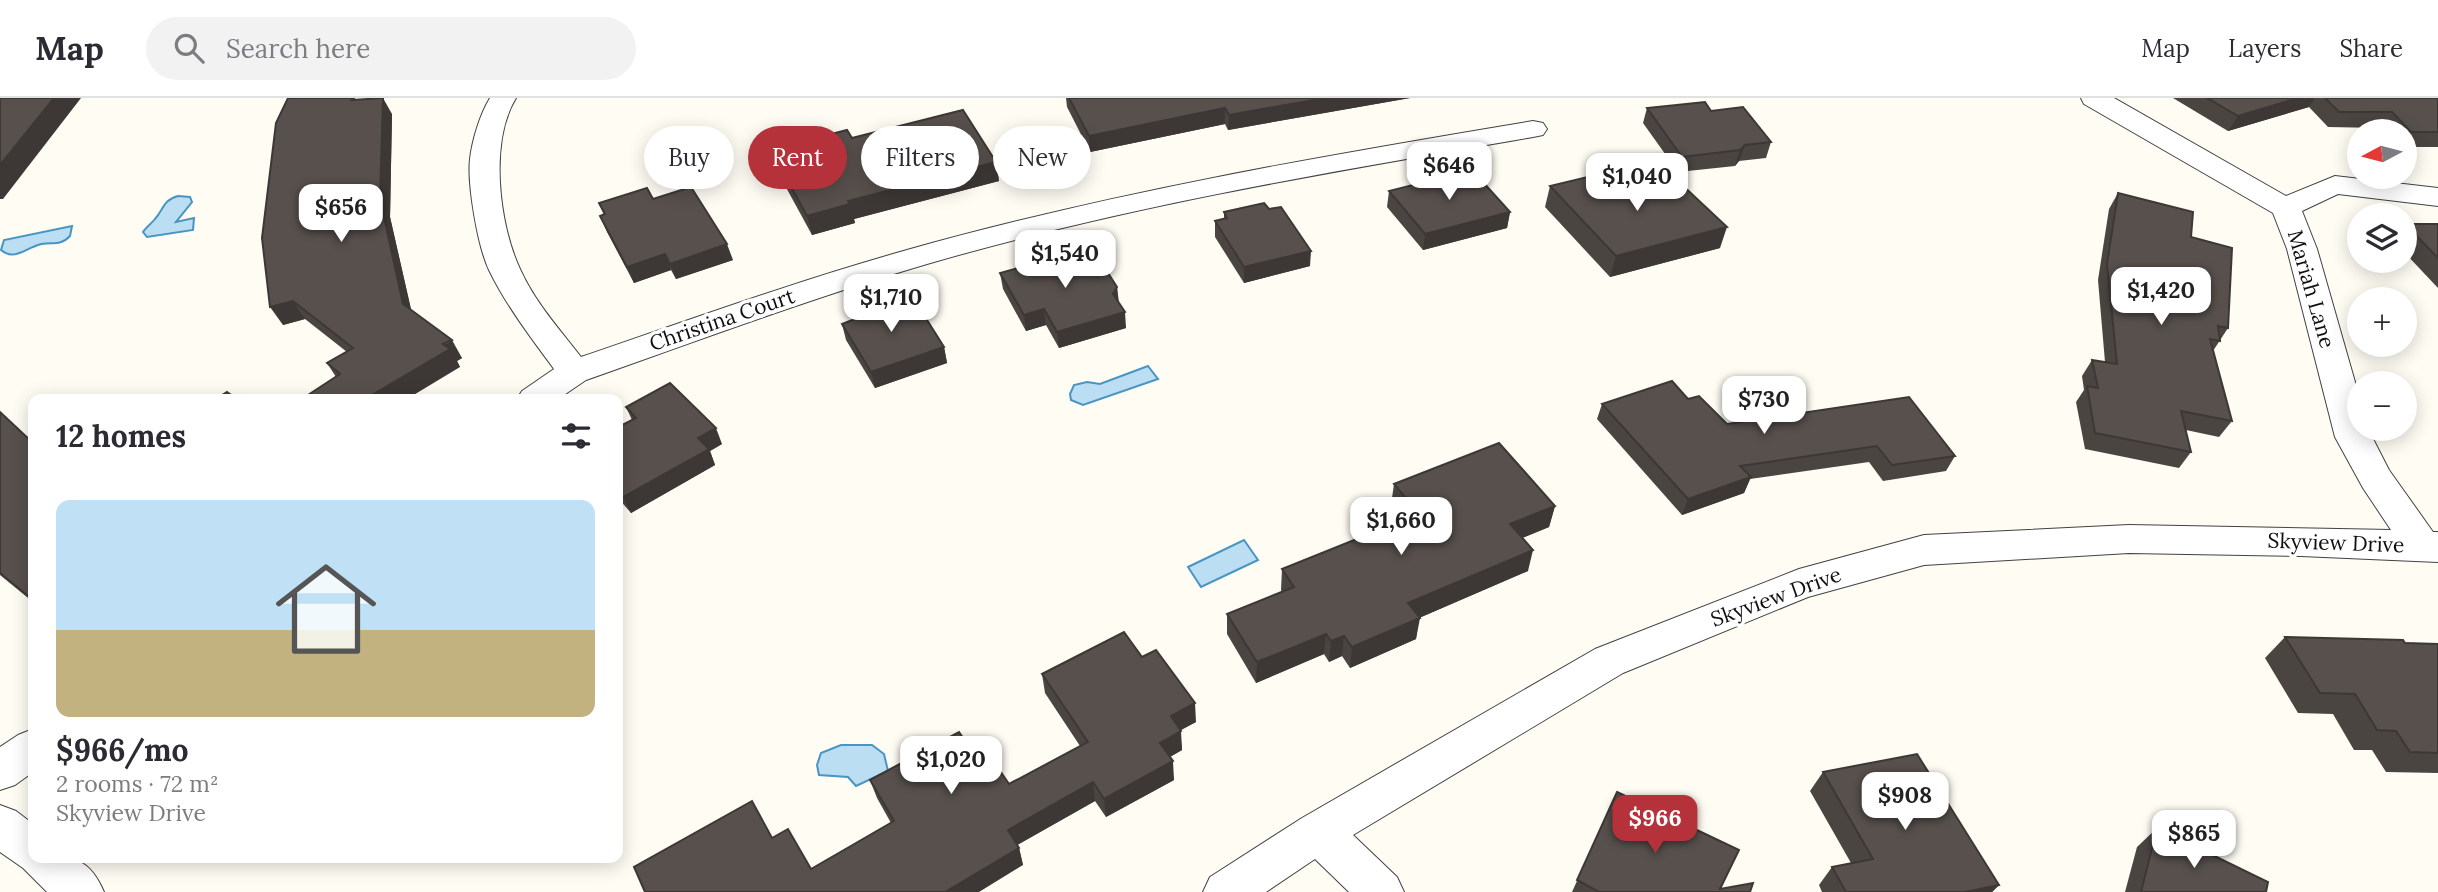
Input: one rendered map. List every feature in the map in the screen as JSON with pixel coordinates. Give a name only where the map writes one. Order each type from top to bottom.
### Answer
[{"type":"street","points":[[503,98],[498,106],[484,160],[490,218],[504,269],[536,321],[574,372]]},
{"type":"street","points":[[2094,98],[2286,208]]},
{"type":"street","name":"Christina Court","points":[[541,394],[574,372],[766,304],[905,261],[1139,201],[1282,171],[1533,129]]},
{"type":"street","name":"Mariah Lane","points":[[2430,546],[2375,479],[2353,437],[2302,249],[2286,208],[2308,195],[2335,185],[2438,197]]},
{"type":"street","name":"Skyview Drive","points":[[1226,892],[1318,832],[1609,661],[1800,584],[1924,551],[2129,539],[2430,546]]},
{"type":"street","points":[[0,771],[28,751]]},
{"type":"street","points":[[0,825],[28,847]]},
{"type":"street","points":[[1318,832],[1381,892]]},
{"type":"street","points":[[47,863],[81,892]]},
{"type":"water","points":[[178,196],[190,197],[192,202],[176,222],[194,218],[193,230],[147,237],[144,230],[167,202]]},
{"type":"water","points":[[72,226],[70,236],[59,243],[38,245],[15,254],[1,250],[4,240]]},
{"type":"water","points":[[1148,366],[1158,379],[1083,405],[1071,400],[1070,394],[1074,385],[1087,382],[1100,384]]},
{"type":"water","points":[[1244,540],[1258,560],[1201,587],[1188,567]]},
{"type":"water","points":[[841,745],[872,745],[884,754],[888,771],[856,786],[848,777],[819,775],[817,765],[821,753]]},
{"type":"building","points":[[0,98],[54,98],[0,165]]},
{"type":"building","points":[[288,98],[383,98],[380,199],[403,304],[452,340],[443,344],[450,349],[374,394],[310,394],[340,374],[327,363],[353,348],[293,301],[270,307],[262,238],[276,123]]},
{"type":"building","points":[[1069,98],[1325,98],[1229,115],[1225,108],[1091,136],[1091,126],[1084,126]]},
{"type":"building","points":[[2207,98],[2298,98],[2238,116]]},
{"type":"building","points":[[2325,98],[2438,98],[2438,132],[2417,132],[2417,119],[2399,119],[2392,112],[2339,112]]},
{"type":"building","points":[[1705,102],[1711,111],[1743,107],[1771,142],[1745,145],[1740,150],[1682,157],[1647,108]]},
{"type":"building","points":[[963,110],[973,126],[900,126]]},
{"type":"building","points":[[847,130],[852,138],[861,136],[861,189],[894,189],[848,201],[850,204],[807,216],[792,189],[847,189]]},
{"type":"building","points":[[979,135],[993,157],[993,163],[979,166]]},
{"type":"building","points":[[1472,170],[1510,212],[1425,234],[1389,191]]},
{"type":"building","points":[[1604,173],[1625,193],[1677,180],[1727,227],[1616,256],[1550,186]]},
{"type":"building","points":[[644,189],[648,189],[653,199],[692,189],[727,244],[670,264],[665,254],[627,267],[600,216],[605,214],[599,203]]},
{"type":"building","points":[[2118,193],[2193,212],[2191,237],[2232,248],[2228,328],[2218,326],[2220,341],[2210,339],[2232,421],[2181,411],[2191,452],[2095,433],[2087,386],[2098,388],[2092,360],[2117,364],[2107,264]]},
{"type":"building","points":[[1264,203],[1269,209],[1281,207],[1311,251],[1244,267],[1215,221],[1227,218],[1224,212]]},
{"type":"building","points":[[2417,224],[2438,224],[2438,258],[2417,236]]},
{"type":"building","points":[[1076,252],[1082,260],[1097,256],[1117,287],[1113,294],[1125,312],[1057,332],[1044,309],[1024,315],[1000,273]]},
{"type":"building","points":[[897,298],[902,305],[915,301],[944,347],[871,372],[842,324],[855,319],[852,313]]},
{"type":"building","points":[[1672,381],[1688,399],[1699,396],[1727,424],[1909,397],[1955,456],[1892,465],[1877,446],[1740,466],[1751,477],[1688,499],[1602,404]]},
{"type":"building","points":[[670,383],[716,428],[698,438],[709,449],[623,497],[623,424],[636,418],[626,407]]},
{"type":"building","points":[[0,412],[28,438],[28,596],[0,573]]},
{"type":"building","points":[[1499,443],[1555,506],[1510,524],[1533,550],[1408,603],[1420,618],[1352,647],[1344,636],[1331,641],[1326,634],[1257,662],[1227,614],[1294,587],[1282,569],[1419,514],[1394,484]]},
{"type":"building","points":[[1124,632],[1142,657],[1156,650],[1195,703],[1171,716],[1181,731],[1160,743],[1173,761],[1104,799],[1093,782],[1008,830],[1019,848],[945,892],[645,892],[634,867],[752,801],[772,838],[788,829],[811,869],[894,821],[870,780],[959,732],[976,757],[994,762],[1009,784],[1088,742],[1042,674]]},
{"type":"building","points":[[2285,637],[2403,640],[2405,643],[2438,644],[2438,753],[2410,752],[2396,731],[2377,730],[2355,694],[2320,693]]},
{"type":"building","points":[[1917,754],[1999,885],[1965,892],[1846,892],[1832,867],[1873,859],[1823,772]]},
{"type":"building","points":[[1617,792],[1739,850],[1720,889],[1753,883],[1750,892],[1599,892],[1577,880]]},
{"type":"building","points":[[2157,828],[2268,882],[2266,892],[2141,892]]}]
